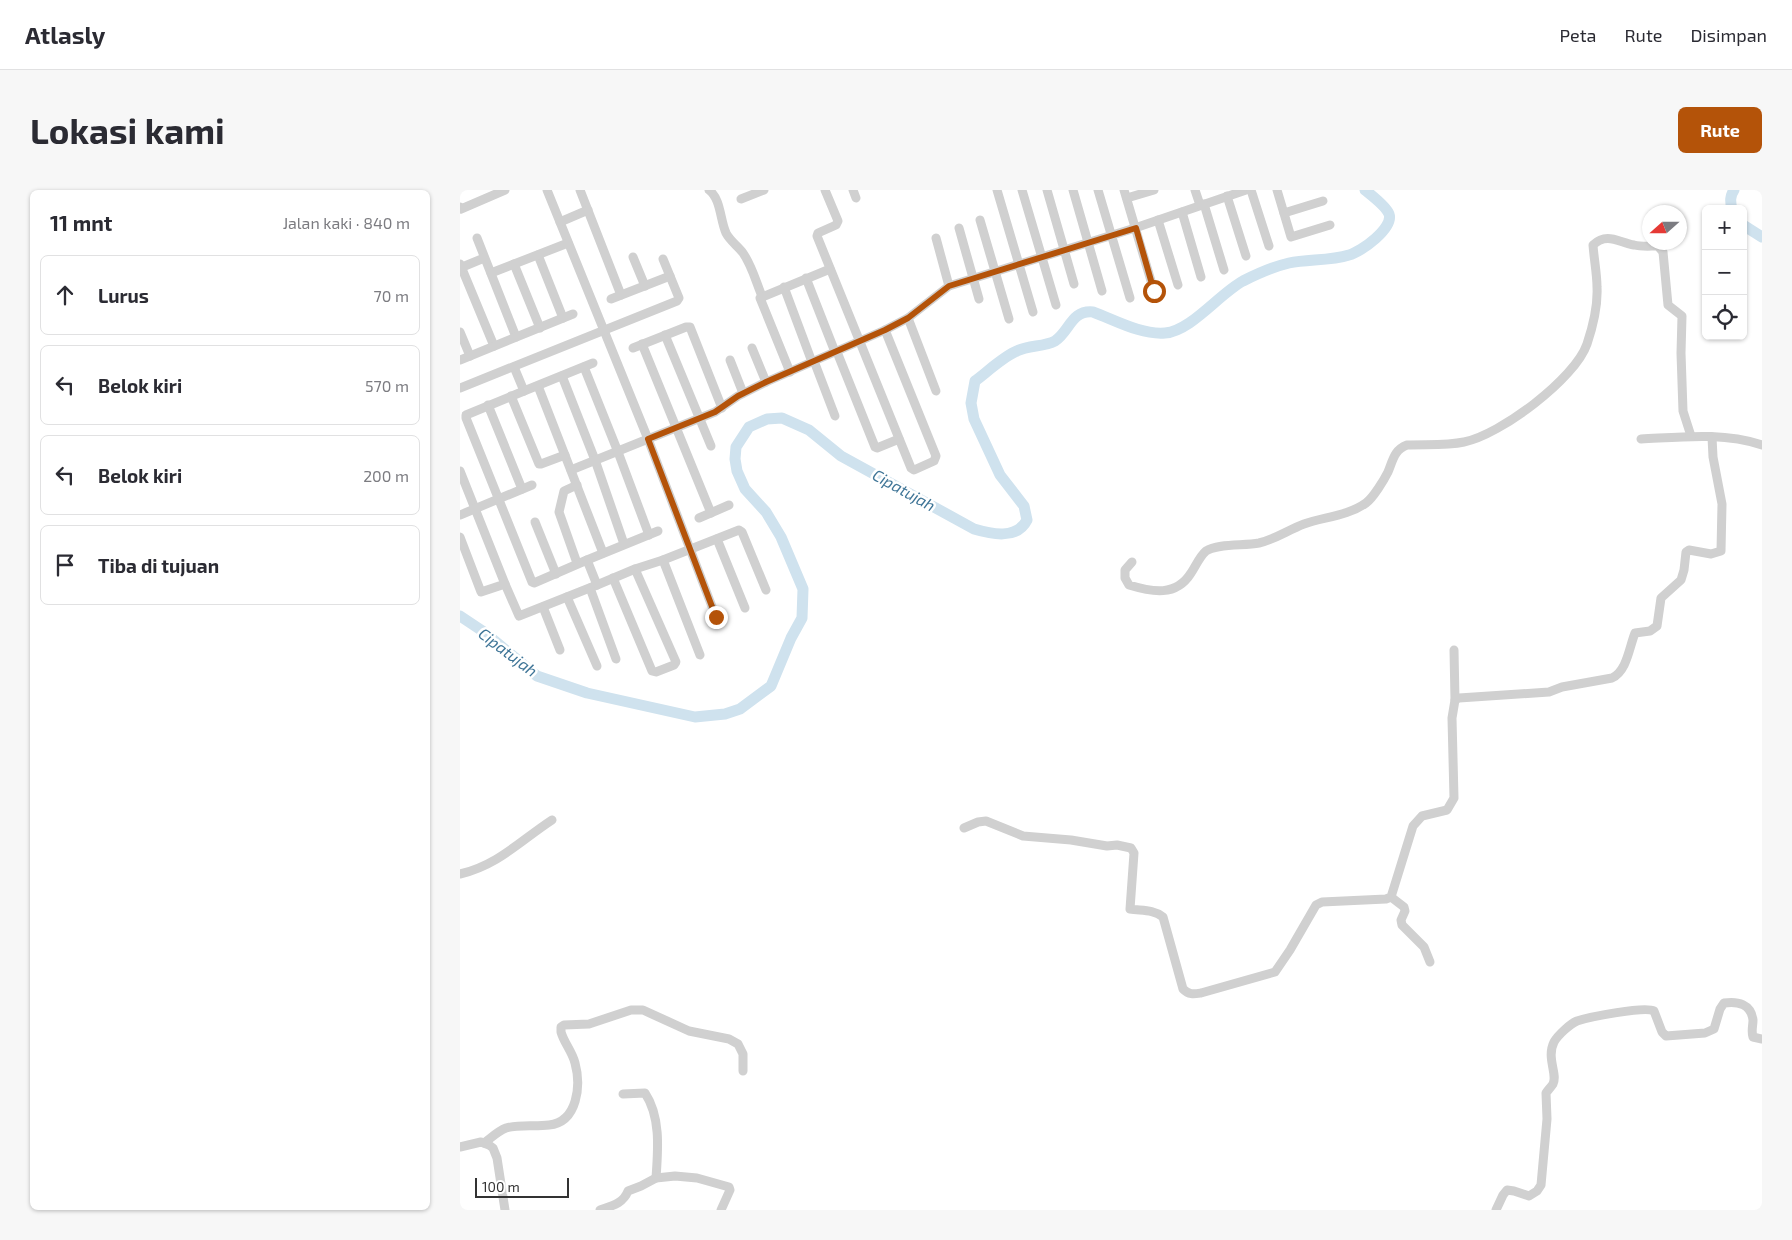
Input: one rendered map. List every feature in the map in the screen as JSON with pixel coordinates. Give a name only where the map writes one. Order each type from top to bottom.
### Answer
[{"type":"street","points":[[460,207],[461,209],[483,194],[506,190]]},
{"type":"street","points":[[548,190],[648,439],[716,617]]},
{"type":"street","points":[[580,190],[622,295]]},
{"type":"street","points":[[709,190],[716,200],[726,233],[746,257],[762,296],[760,299],[790,372]]},
{"type":"street","points":[[741,199],[764,190]]},
{"type":"street","points":[[825,190],[838,221],[836,225],[818,233],[817,236],[912,469],[936,460],[936,456],[885,330]]},
{"type":"street","points":[[997,190],[1033,312]]},
{"type":"street","points":[[1022,190],[1056,305]]},
{"type":"street","points":[[1047,190],[1074,284]]},
{"type":"street","points":[[1073,190],[1102,291]]},
{"type":"street","points":[[1098,190],[1130,298]]},
{"type":"street","points":[[1154,190],[1126,194],[1154,291]]},
{"type":"street","points":[[1195,190],[1224,270]]},
{"type":"street","points":[[571,470],[700,419],[722,408],[743,393],[885,330],[908,318],[949,286],[1136,228],[1246,190]]},
{"type":"street","points":[[1251,190],[1269,246]]},
{"type":"street","points":[[1279,190],[1291,237],[1330,225]]},
{"type":"street","points":[[1227,196],[1246,256]]},
{"type":"street","points":[[1284,213],[1324,201]]},
{"type":"street","points":[[560,222],[588,210]]},
{"type":"street","points":[[1182,212],[1202,277]]},
{"type":"street","points":[[980,220],[1009,319]]},
{"type":"street","points":[[1158,220],[1178,285]]},
{"type":"street","points":[[959,228],[978,299]]},
{"type":"street","points":[[477,238],[516,337]]},
{"type":"street","points":[[936,238],[949,286]]},
{"type":"street","points":[[1132,562],[1125,570],[1125,578],[1129,585],[1156,591],[1176,588],[1187,578],[1206,552],[1217,547],[1256,544],[1273,540],[1302,525],[1342,514],[1367,503],[1387,473],[1399,448],[1407,445],[1465,442],[1488,433],[1514,418],[1554,387],[1577,362],[1587,346],[1595,314],[1597,288],[1593,246],[1599,240],[1607,238],[1639,246],[1658,246],[1663,252],[1668,306],[1682,316],[1683,411],[1691,436]]},
{"type":"street","points":[[491,273],[568,243]]},
{"type":"street","points":[[538,255],[563,318]]},
{"type":"street","points":[[633,257],[645,286]]},
{"type":"street","points":[[484,258],[460,266],[494,346]]},
{"type":"street","points":[[460,388],[677,301],[678,296],[663,259]]},
{"type":"street","points":[[514,264],[540,328]]},
{"type":"street","points":[[762,296],[830,269]]},
{"type":"street","points":[[611,299],[670,276]]},
{"type":"street","points":[[806,278],[875,447],[877,448],[899,439]]},
{"type":"street","points":[[784,287],[835,416]]},
{"type":"street","points":[[460,360],[573,314]]},
{"type":"street","points":[[908,318],[936,391]]},
{"type":"street","points":[[633,348],[686,327],[691,328],[722,408]]},
{"type":"street","points":[[460,332],[470,356]]},
{"type":"street","points":[[665,335],[711,446]]},
{"type":"street","points":[[642,344],[711,513]]},
{"type":"street","points":[[752,348],[766,382]]},
{"type":"street","points":[[730,360],[743,393]]},
{"type":"street","points":[[593,364],[488,405],[463,417],[498,499],[529,585],[577,563],[658,531]]},
{"type":"street","points":[[514,367],[524,391]]},
{"type":"street","points":[[584,367],[649,535]]},
{"type":"street","points":[[562,376],[595,460],[624,544]]},
{"type":"street","points":[[538,386],[603,553]]},
{"type":"street","points":[[511,396],[539,464],[565,455]]},
{"type":"street","points":[[488,405],[522,489]]},
{"type":"street","points":[[1641,439],[1691,436],[1729,437],[1749,440],[1762,445]]},
{"type":"street","points":[[1455,700],[1459,698],[1550,692],[1562,686],[1612,678],[1623,670],[1635,633],[1650,631],[1656,626],[1661,598],[1681,580],[1686,552],[1689,550],[1711,554],[1720,551],[1722,504],[1713,457],[1712,437]]},
{"type":"street","points":[[460,471],[518,616],[736,531],[741,531],[766,590]]},
{"type":"street","points":[[460,515],[532,485]]},
{"type":"street","points":[[577,485],[564,491],[559,512],[577,563]]},
{"type":"street","points":[[699,518],[729,505]]},
{"type":"street","points":[[536,522],[556,574]]},
{"type":"street","points":[[460,537],[480,592],[482,593],[505,584]]},
{"type":"street","points":[[716,539],[745,608]]},
{"type":"street","points":[[587,560],[616,659]]},
{"type":"street","points":[[662,560],[700,655]]},
{"type":"street","points":[[613,578],[653,672],[674,665],[676,662],[635,569]]},
{"type":"street","points":[[567,597],[597,666]]},
{"type":"street","points":[[543,607],[560,650]]},
{"type":"street","points":[[1391,897],[1413,826],[1422,816],[1446,810],[1454,798],[1452,718],[1455,700],[1454,650]]},
{"type":"street","points":[[460,874],[488,865],[552,820]]},
{"type":"street","points":[[964,828],[985,821],[1023,836],[1131,848],[1134,853],[1130,909],[1152,911],[1163,917],[1183,989],[1191,994],[1202,993],[1274,972],[1290,950],[1318,903],[1386,899],[1391,897]]},
{"type":"street","points":[[1391,897],[1404,907],[1405,911],[1401,920],[1402,925],[1424,947],[1430,962]]},
{"type":"street","points":[[1496,1210],[1502,1195],[1507,1190],[1527,1196],[1539,1189],[1542,1177],[1547,1118],[1546,1093],[1553,1084],[1554,1079],[1550,1058],[1551,1049],[1555,1040],[1576,1021],[1651,1009],[1654,1011],[1662,1032],[1666,1036],[1704,1033],[1714,1029],[1720,1009],[1724,1003],[1732,1002],[1745,1005],[1750,1011],[1753,1019],[1753,1037],[1762,1039]]},
{"type":"street","points":[[460,1147],[484,1143],[508,1128],[555,1124],[567,1115],[577,1096],[578,1082],[575,1060],[561,1032],[561,1028],[564,1025],[589,1024],[631,1010],[643,1010],[689,1032],[729,1039],[738,1044],[743,1054],[743,1071]]},
{"type":"street","points":[[623,1094],[645,1093],[650,1101],[657,1135],[656,1178]]},
{"type":"street","points":[[484,1143],[492,1146],[496,1153],[505,1210]]},
{"type":"street","points":[[600,1210],[616,1204],[625,1198],[630,1190],[656,1178],[674,1176],[697,1178],[729,1187],[730,1190],[720,1210]]},
{"type":"waterway","name":"Cipatujah","points":[[460,616],[484,632],[537,676],[587,693],[695,717],[725,714],[740,709],[771,686],[791,638],[802,618],[803,589],[781,537],[766,512],[745,489],[737,471],[736,447],[749,427],[767,419],[782,418],[809,430],[841,456],[974,529],[996,534],[1017,531],[1027,520],[1024,506],[1000,475],[974,419],[971,403],[975,381],[1012,353],[1055,341],[1080,314],[1093,312],[1147,332],[1165,333],[1175,331],[1195,319],[1234,287],[1259,273],[1289,263],[1342,257],[1354,253],[1375,239],[1387,226],[1389,220],[1389,214],[1385,208],[1365,190]]},
{"type":"waterway","name":"Cipatujah","points":[[1731,205],[1734,190]]},
{"type":"waterway","name":"Cipatujah","points":[[1747,228],[1762,237]]},
{"type":"route","points":[[716,617],[648,439],[700,419],[766,382],[885,330],[908,318],[949,286],[1136,228],[1154,291]]}]
